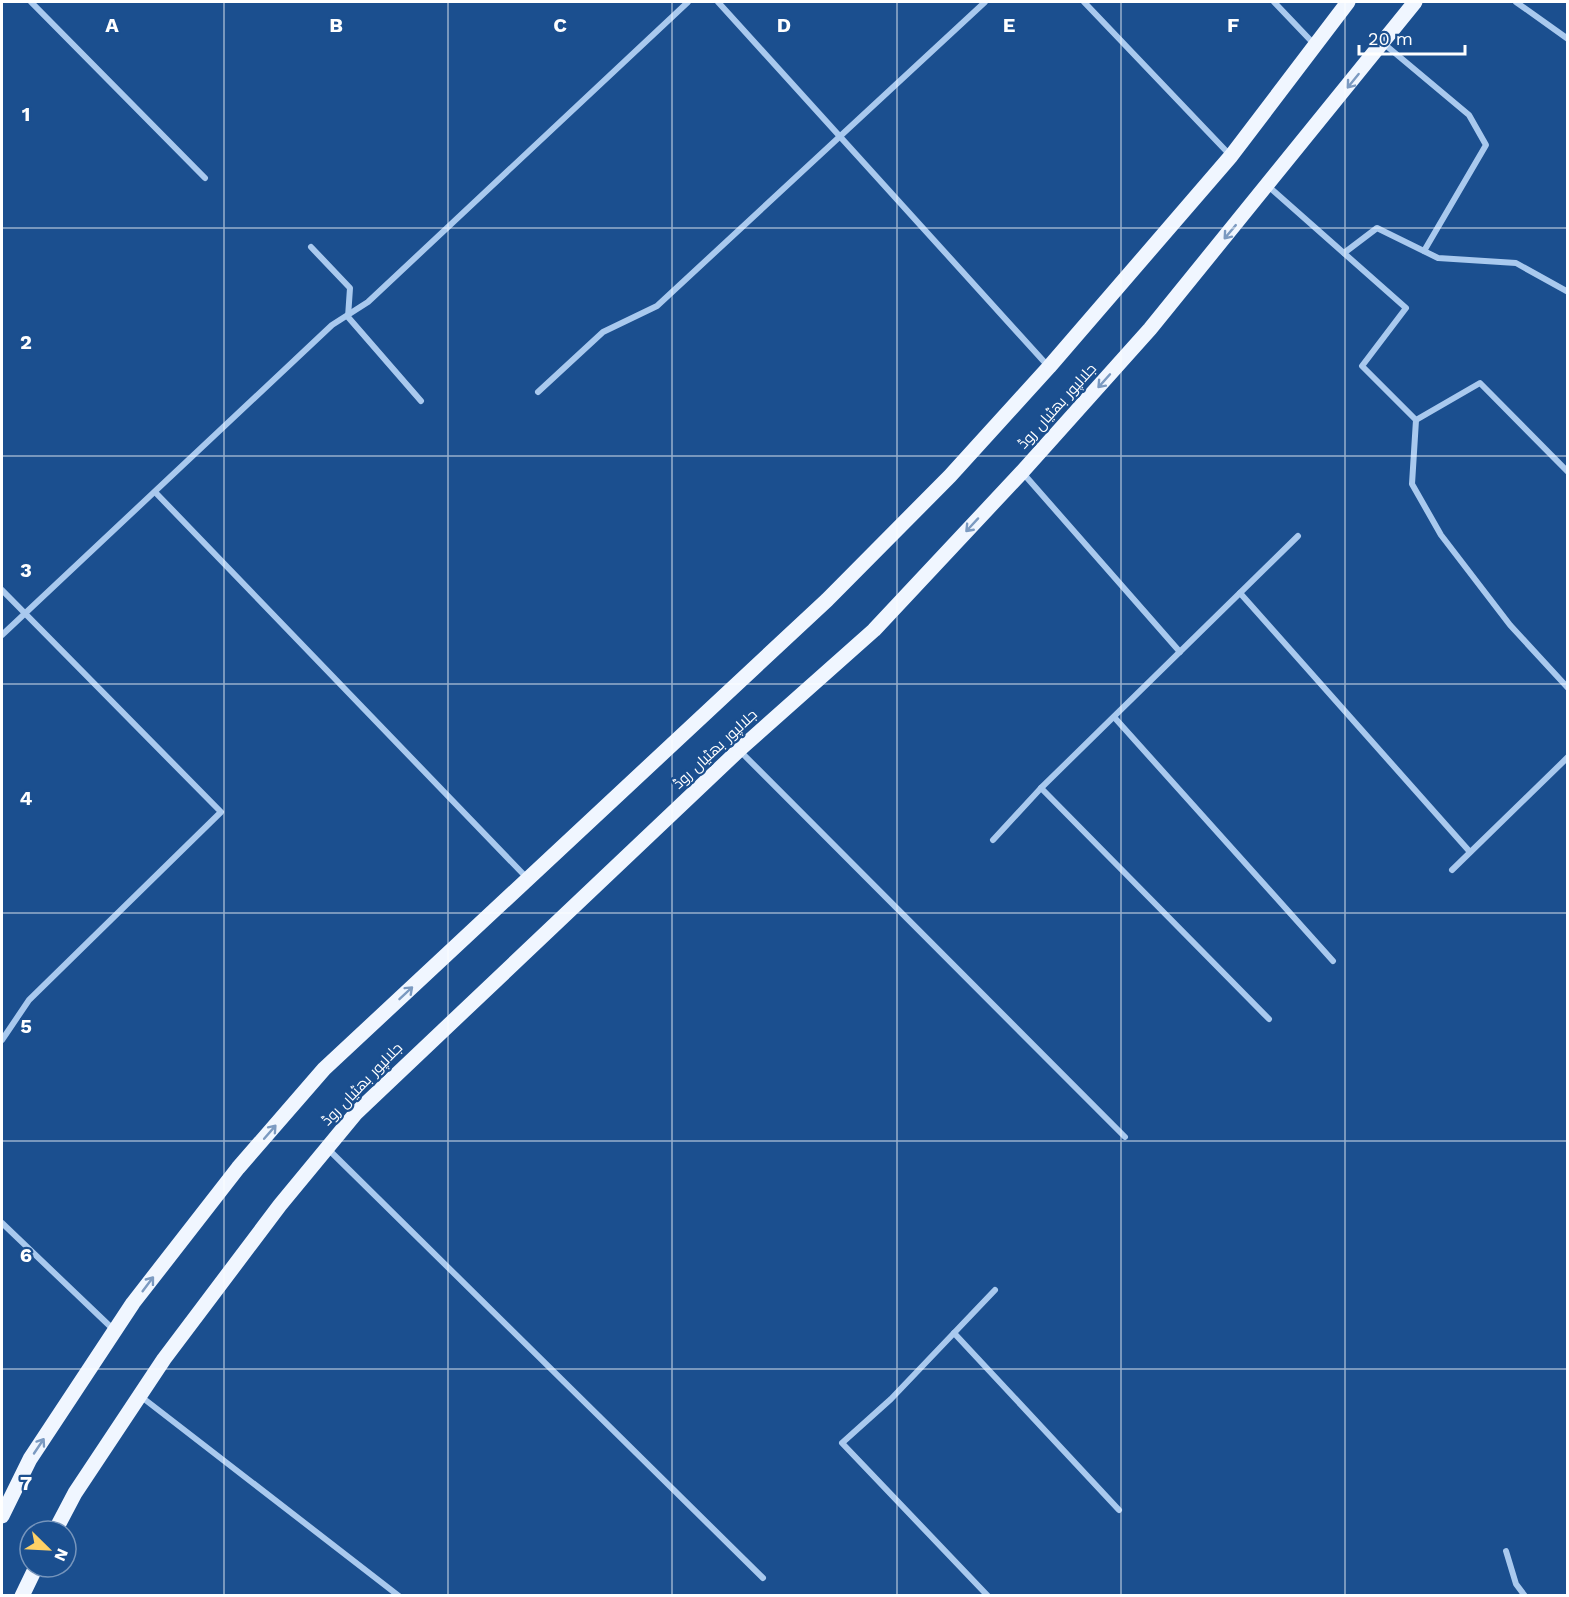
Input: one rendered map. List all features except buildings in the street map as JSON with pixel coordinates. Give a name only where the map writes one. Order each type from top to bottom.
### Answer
[{"type":"main road","points":[[2,1516],[30,1459],[133,1303],[238,1168],[324,1069],[827,600],[950,476],[1049,367],[1231,156],[1348,2]]},
{"type":"main road","name":"جلالپور بھٹیاں روڈ","points":[[61,1519],[75,1493],[139,1394],[273,1214],[356,1113],[449,1022],[739,750],[874,630],[1022,472],[1150,329],[1415,2]]},
{"type":"main road","points":[[22,1596],[30,1579]]},
{"type":"street","points":[[31,2],[205,178]]},
{"type":"street","points":[[2,635],[332,325],[368,302],[688,2]]},
{"type":"street","points":[[718,2],[1049,367]]},
{"type":"street","points":[[538,392],[603,332],[657,306],[986,2]]},
{"type":"street","points":[[1084,2],[1231,156]]},
{"type":"street","points":[[1274,2],[1315,45]]},
{"type":"street","points":[[1516,2],[1568,39]]},
{"type":"street","points":[[1383,42],[1469,115],[1486,145],[1424,251]]},
{"type":"street","points":[[1268,186],[1406,308],[1362,366],[1416,420],[1412,484],[1441,535],[1510,625],[1568,688]]},
{"type":"street","points":[[1344,253],[1377,228],[1438,258],[1516,263],[1568,292]]},
{"type":"street","points":[[311,247],[350,288],[348,316],[421,401]]},
{"type":"street","points":[[1416,420],[1480,383],[1568,472]]},
{"type":"street","points":[[1022,472],[1180,652]]},
{"type":"street","points":[[155,492],[528,879]]},
{"type":"street","points":[[993,840],[1041,788],[1298,536]]},
{"type":"street","points":[[2,590],[221,812],[29,1000],[2,1041]]},
{"type":"street","points":[[1240,593],[1470,852]]},
{"type":"street","points":[[1114,717],[1333,961]]},
{"type":"street","points":[[739,750],[1125,1137]]},
{"type":"street","points":[[1452,870],[1568,757]]},
{"type":"street","points":[[1041,788],[1269,1019]]},
{"type":"street","points":[[327,1148],[763,1578]]},
{"type":"street","points":[[2,1223],[115,1331]]},
{"type":"street","points":[[988,1596],[842,1443],[891,1400],[995,1290]]},
{"type":"street","points":[[954,1333],[1119,1510]]},
{"type":"street","points":[[139,1394],[399,1596]]},
{"type":"street","points":[[1506,1551],[1516,1584],[1525,1596]]}]
